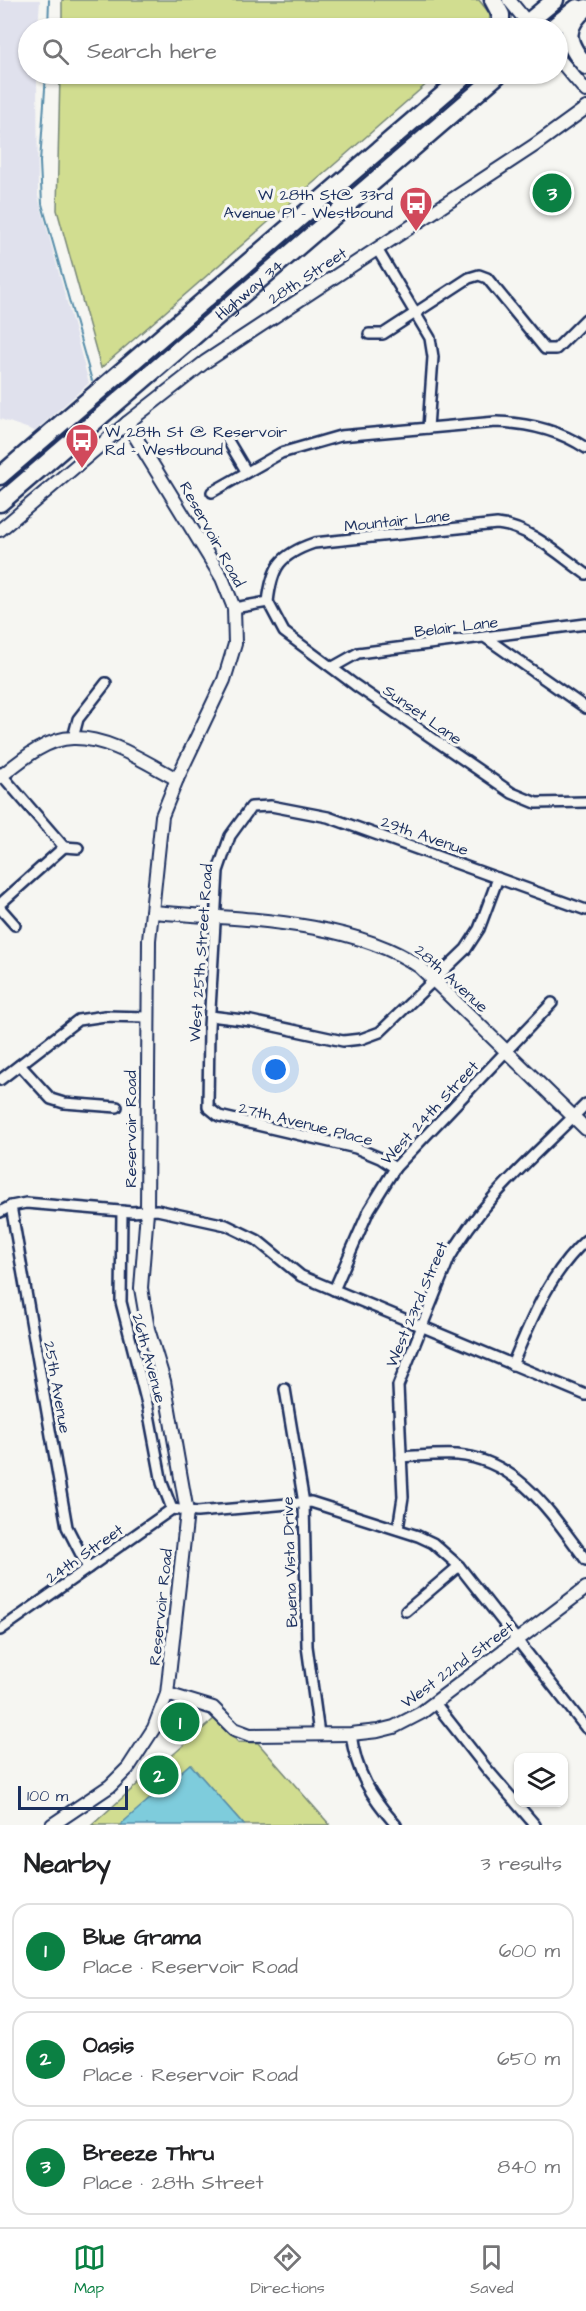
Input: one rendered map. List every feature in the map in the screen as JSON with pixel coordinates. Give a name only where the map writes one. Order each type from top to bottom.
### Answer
[{"type":"highway","points":[[493,0],[501,18]]},
{"type":"highway","points":[[536,18],[555,0]]},
{"type":"highway","points":[[564,18],[586,0]]},
{"type":"highway","points":[[586,8],[573,21],[569,29],[569,39],[574,53],[586,66]]},
{"type":"highway","name":"Highway 34","points":[[0,476],[454,84]]},
{"type":"highway","name":"Highway 34","points":[[0,503],[487,84]]},
{"type":"street","points":[[509,0],[521,18]]},
{"type":"street","points":[[568,70],[586,91]]},
{"type":"street","name":"28th Street","points":[[0,530],[127,423],[205,362],[527,151],[586,108]]},
{"type":"street","points":[[377,249],[426,328],[432,347],[428,428]]},
{"type":"street","points":[[369,334],[383,334],[469,278],[483,276],[524,320],[541,347],[549,350],[556,349],[586,319]]},
{"type":"street","points":[[212,492],[246,471],[302,445],[340,436],[520,422],[554,432],[586,448]]},
{"type":"street","name":"Reservoir Road","points":[[52,1825],[97,1795],[128,1768],[154,1728],[167,1694],[187,1512],[164,1381],[142,1300],[140,1274],[147,1210],[147,1017],[152,912],[162,816],[177,778],[225,681],[235,644],[234,608],[222,578],[127,423]]},
{"type":"street","points":[[227,439],[246,471]]},
{"type":"street","name":"Mountair Lane","points":[[268,602],[276,566],[287,554],[305,546],[497,524],[509,525],[528,534],[586,574]]},
{"type":"street","points":[[234,608],[268,602]]},
{"type":"street","name":"Sunset Lane","points":[[268,602],[284,632],[355,685],[524,800],[553,804],[586,802]]},
{"type":"street","name":"Belair Lane","points":[[333,667],[358,653],[586,624]]},
{"type":"street","points":[[486,638],[586,708]]},
{"type":"street","points":[[73,738],[78,719],[106,683]]},
{"type":"street","points":[[78,848],[64,847],[1,775],[39,748],[73,738],[109,746],[177,778]]},
{"type":"street","name":"29th Avenue","points":[[251,807],[271,806],[328,817],[586,910]]},
{"type":"street","name":"West 25th Street Road","points":[[209,1110],[210,1017],[215,917],[221,857],[240,819],[251,807]]},
{"type":"street","points":[[15,925],[0,906],[64,847]]},
{"type":"street","points":[[210,1017],[251,1021],[328,1039],[361,1039],[389,1026],[435,981],[476,934],[498,878]]},
{"type":"street","name":"28th Avenue","points":[[152,912],[278,922],[376,943],[404,956],[435,981],[586,1129]]},
{"type":"street","name":"West 24th Street","points":[[334,1290],[369,1210],[395,1168],[552,1003]]},
{"type":"street","points":[[0,1080],[78,1020],[105,1016],[147,1017]]},
{"type":"street","points":[[20,1065],[51,1099],[64,1103],[117,1107]]},
{"type":"street","name":"West 23rd Street","points":[[398,1529],[403,1497],[398,1386],[420,1326],[449,1259],[469,1226],[586,1104]]},
{"type":"street","name":"27th Avenue Place","points":[[209,1110],[219,1116],[356,1148],[380,1158],[395,1168]]},
{"type":"street","points":[[0,1212],[10,1206],[26,1203],[122,1211],[147,1210],[218,1222],[257,1240],[301,1275],[586,1395]]},
{"type":"street","name":"25th Avenue","points":[[10,1206],[67,1527],[88,1568]]},
{"type":"street","name":"26th Avenue","points":[[122,1211],[121,1302],[147,1404],[165,1494],[172,1509]]},
{"type":"street","points":[[512,1365],[540,1299],[558,1269],[586,1240]]},
{"type":"street","name":"Buena Vista Drive","points":[[285,1389],[304,1503],[307,1646],[319,1734]]},
{"type":"street","points":[[401,1457],[462,1456],[481,1460],[506,1471],[519,1479],[541,1500],[586,1560]]},
{"type":"street","points":[[172,1509],[187,1512],[311,1502],[398,1529],[433,1543],[459,1566],[586,1728]]},
{"type":"street","name":"24th Street","points":[[0,1630],[172,1509]]},
{"type":"street","points":[[406,1611],[459,1566]]},
{"type":"street","name":"West 22nd Street","points":[[167,1694],[213,1708],[240,1733],[351,1734],[394,1727],[435,1703],[586,1588]]},
{"type":"street","points":[[435,1703],[534,1825]]},
{"type":"street","points":[[351,1734],[356,1763],[366,1789],[396,1825]]},
{"type":"shaded area","points":[[0,0],[40,0],[39,18],[18,18],[18,84],[37,84],[38,196],[89,383],[35,431],[0,419]]},
{"type":"green space","points":[[62,0],[479,0],[490,14],[490,18],[62,18]]},
{"type":"green space","points":[[60,84],[427,84],[101,368],[57,210]]},
{"type":"green space","points":[[215,1718],[238,1742],[258,1743],[330,1825],[244,1825],[190,1764],[121,1825],[92,1825],[140,1782],[154,1782],[168,1770],[168,1759]]},
{"type":"water","points":[[190,1764],[244,1825],[121,1825],[121,1824]]},
{"type":"waterway","points":[[48,18],[49,0]]},
{"type":"waterway","points":[[45,84],[40,162],[42,204],[92,381]]},
{"type":"place","name":"Breeze Thru","points":[[552,193]]},
{"type":"place","name":"W 28th St@ 33rd Avenue Pl - Westbound","points":[[416,232]]},
{"type":"place","name":"W 28th St @ Reservoir Rd - Westbound","points":[[82,469]]},
{"type":"place","name":"Blue Grama","points":[[180,1722]]},
{"type":"place","name":"Oasis","points":[[159,1775]]}]
